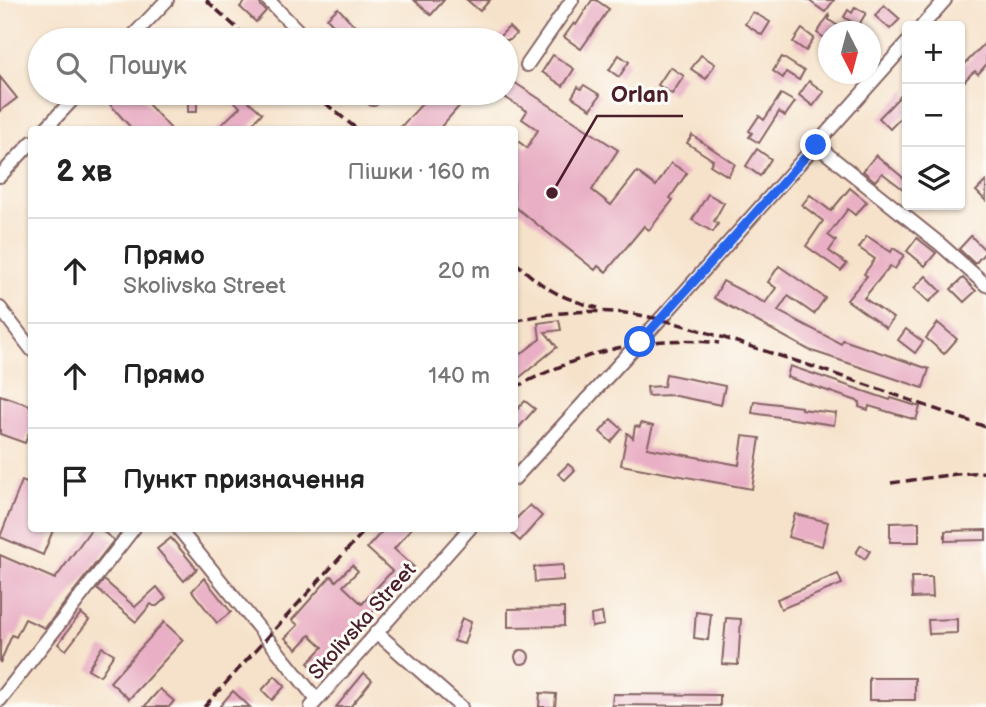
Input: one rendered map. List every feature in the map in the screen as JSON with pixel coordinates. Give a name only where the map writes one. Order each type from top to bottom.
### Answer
[{"type":"street","points":[[140,28],[167,0]]},
{"type":"street","points":[[268,0],[295,28]]},
{"type":"street","points":[[527,65],[572,0]]},
{"type":"street","points":[[926,21],[941,1]]},
{"type":"street","points":[[518,475],[902,49]]},
{"type":"street","points":[[48,126],[68,105]]},
{"type":"street","points":[[816,145],[940,244],[986,285]]},
{"type":"street","points":[[0,176],[28,146]]},
{"type":"street","points":[[0,309],[28,345]]},
{"type":"street","points":[[0,700],[131,532]]},
{"type":"street","points":[[181,532],[314,703]]},
{"type":"street","name":"Skolivska Street","points":[[314,703],[466,532]]},
{"type":"street","points":[[376,632],[461,707]]},
{"type":"building","points":[[247,0],[259,0],[266,11],[256,22],[240,7]]},
{"type":"building","points":[[414,0],[444,0],[431,15]]},
{"type":"building","points":[[467,0],[490,0],[480,11]]},
{"type":"building","points":[[592,0],[609,9],[581,49],[564,37],[574,23],[576,25]]},
{"type":"building","points":[[808,0],[834,0],[825,12]]},
{"type":"building","points":[[884,5],[900,19],[890,29],[875,16]]},
{"type":"building","points":[[855,7],[866,13],[861,21],[850,21],[844,17],[848,10],[852,13]]},
{"type":"building","points":[[338,8],[357,28],[337,28],[327,18]]},
{"type":"building","points":[[753,12],[770,22],[762,35],[745,24]]},
{"type":"building","points":[[802,29],[814,38],[806,51],[793,42]]},
{"type":"building","points":[[986,42],[986,65],[978,74],[975,71],[965,81],[965,64]]},
{"type":"building","points":[[553,55],[574,69],[563,86],[542,72]]},
{"type":"building","points":[[619,55],[629,62],[619,77],[609,70]]},
{"type":"building","points":[[701,55],[715,64],[706,79],[691,69]]},
{"type":"building","points":[[782,57],[804,71],[799,80],[786,72],[783,78],[773,71]]},
{"type":"building","points":[[670,67],[684,76],[672,94],[658,85]]},
{"type":"building","points":[[0,77],[17,98],[0,111]]},
{"type":"building","points":[[809,81],[824,92],[813,106],[799,95]]},
{"type":"building","points":[[518,85],[618,150],[592,190],[611,205],[637,172],[656,186],[671,163],[687,173],[670,198],[673,200],[649,230],[644,226],[606,272],[598,266],[595,270],[518,209],[518,141],[527,148],[538,130],[522,119],[527,111],[517,105]]},
{"type":"building","points":[[584,85],[600,95],[591,109],[572,97],[578,87],[581,89]]},
{"type":"building","points":[[781,94],[795,102],[785,116],[779,112],[759,143],[749,137],[752,133],[749,131],[759,116],[764,120]]},
{"type":"building","points":[[902,94],[902,116],[890,129],[879,118]]},
{"type":"building","points":[[111,105],[149,105],[168,126],[129,126]]},
{"type":"building","points":[[188,105],[197,105],[197,112],[188,112]]},
{"type":"building","points":[[238,105],[253,105],[262,113],[251,126],[220,126],[240,107]]},
{"type":"building","points":[[421,105],[460,105],[442,126],[402,126]]},
{"type":"building","points":[[692,135],[735,164],[728,176],[710,165],[713,160],[687,143]]},
{"type":"building","points":[[757,149],[771,159],[760,176],[746,166]]},
{"type":"building","points":[[876,155],[902,177],[902,188],[882,173],[875,181],[863,171]]},
{"type":"building","points":[[986,181],[986,201],[976,191]]},
{"type":"building","points":[[850,188],[867,202],[855,215],[848,209],[828,235],[836,241],[829,251],[847,264],[841,271],[806,246],[823,221],[802,205],[810,195],[831,211]]},
{"type":"building","points":[[708,194],[724,203],[714,221],[718,224],[713,232],[692,220]]},
{"type":"building","points":[[867,236],[891,252],[893,248],[904,255],[895,269],[890,266],[864,298],[893,318],[886,328],[847,300],[867,276],[864,274],[875,259],[859,248]]},
{"type":"building","points":[[971,236],[986,251],[975,264],[959,249]]},
{"type":"building","points":[[917,238],[936,253],[925,266],[907,251]]},
{"type":"building","points":[[779,266],[825,298],[814,314],[788,296],[778,311],[841,344],[843,340],[929,369],[923,388],[809,350],[714,298],[723,281],[765,303],[776,288],[768,282]]},
{"type":"building","points":[[926,276],[941,291],[929,302],[914,288]]},
{"type":"building","points":[[963,278],[976,291],[964,302],[951,289]]},
{"type":"building","points":[[559,320],[561,330],[545,332],[557,347],[518,379],[518,351],[521,354],[540,339],[538,323]]},
{"type":"building","points":[[938,323],[957,339],[944,354],[926,338]]},
{"type":"building","points":[[906,329],[923,342],[915,353],[898,340]]},
{"type":"building","points":[[790,366],[890,400],[891,398],[920,407],[916,420],[869,406],[868,410],[859,407],[860,402],[787,377]]},
{"type":"building","points":[[666,374],[725,386],[721,405],[671,395],[648,396],[647,387],[664,386]]},
{"type":"building","points":[[0,395],[28,405],[28,435],[25,443],[0,434]]},
{"type":"building","points":[[525,401],[535,409],[518,428],[518,409]]},
{"type":"building","points":[[754,401],[836,413],[834,425],[752,413]]},
{"type":"building","points":[[611,419],[622,429],[611,442],[600,432]]},
{"type":"building","points":[[641,423],[653,426],[647,448],[739,465],[743,436],[760,438],[752,489],[621,465],[627,433],[633,438],[635,426],[640,427]]},
{"type":"building","points":[[568,464],[575,470],[565,480],[558,474]]},
{"type":"building","points":[[22,481],[28,483],[28,532],[52,532],[43,555],[0,537]]},
{"type":"building","points":[[530,505],[542,516],[520,541],[510,532],[518,532],[518,517]]},
{"type":"building","points":[[795,514],[828,522],[822,546],[788,537]]},
{"type":"building","points":[[919,522],[919,542],[890,542],[890,523]]},
{"type":"building","points":[[986,530],[986,540],[945,541],[945,531]]},
{"type":"building","points":[[89,532],[103,532],[114,540],[45,628],[25,619],[16,637],[12,635],[0,663],[0,555],[55,579]]},
{"type":"building","points":[[381,532],[409,532],[394,549],[414,567],[324,666],[320,663],[314,669],[308,663],[323,647],[310,635],[297,649],[285,638],[298,625],[292,620],[331,576],[336,581],[352,565],[358,571],[343,586],[362,604],[392,571],[367,548]]},
{"type":"building","points":[[171,538],[197,569],[184,581],[157,549]]},
{"type":"building","points":[[861,545],[870,551],[865,559],[856,553]]},
{"type":"building","points":[[563,565],[563,580],[535,582],[534,567]]},
{"type":"building","points":[[838,574],[842,584],[781,609],[777,599]]},
{"type":"building","points":[[911,577],[932,577],[933,597],[912,598]]},
{"type":"building","points":[[204,578],[231,612],[217,623],[192,591]]},
{"type":"building","points":[[104,580],[135,607],[157,587],[166,598],[157,606],[151,604],[136,622],[97,589]]},
{"type":"building","points":[[564,608],[564,626],[508,627],[508,609]]},
{"type":"building","points":[[696,612],[711,614],[708,640],[694,638]]},
{"type":"building","points":[[81,613],[89,620],[66,650],[58,644]]},
{"type":"building","points":[[602,613],[604,625],[592,627],[591,615]]},
{"type":"building","points":[[462,618],[471,622],[464,644],[454,641]]},
{"type":"building","points":[[726,618],[741,619],[738,665],[722,664]]},
{"type":"building","points":[[957,619],[957,633],[929,634],[928,620]]},
{"type":"building","points":[[164,622],[183,640],[129,699],[110,682]]},
{"type":"building","points":[[102,647],[114,654],[100,676],[88,669]]},
{"type":"building","points":[[522,650],[527,652],[527,662],[522,664],[517,662],[515,657],[517,652]]},
{"type":"building","points":[[364,673],[372,680],[356,700],[350,707],[336,707]]},
{"type":"building","points":[[275,676],[285,686],[272,700],[262,690]]},
{"type":"building","points":[[869,678],[915,678],[915,700],[869,700]]},
{"type":"building","points":[[160,689],[174,701],[169,707],[144,707]]},
{"type":"building","points":[[233,691],[250,707],[219,707]]},
{"type":"building","points":[[540,693],[556,694],[555,707],[539,707]]},
{"type":"building","points":[[613,694],[720,695],[720,706],[612,705]]},
{"type":"railway","points":[[206,0],[237,28]]},
{"type":"railway","points":[[328,105],[353,126]]},
{"type":"railway","points":[[518,265],[552,291],[598,308]]},
{"type":"railway","points":[[518,320],[590,311],[648,317],[700,330],[986,427]]},
{"type":"railway","points":[[518,386],[563,365],[614,349],[665,341],[719,343]]},
{"type":"railway","points":[[891,483],[986,472]]},
{"type":"railway","points":[[204,707],[363,532]]},
{"type":"place","name":"Orlan","points":[[552,193]]},
{"type":"route","points":[[640,342],[816,145]]}]
